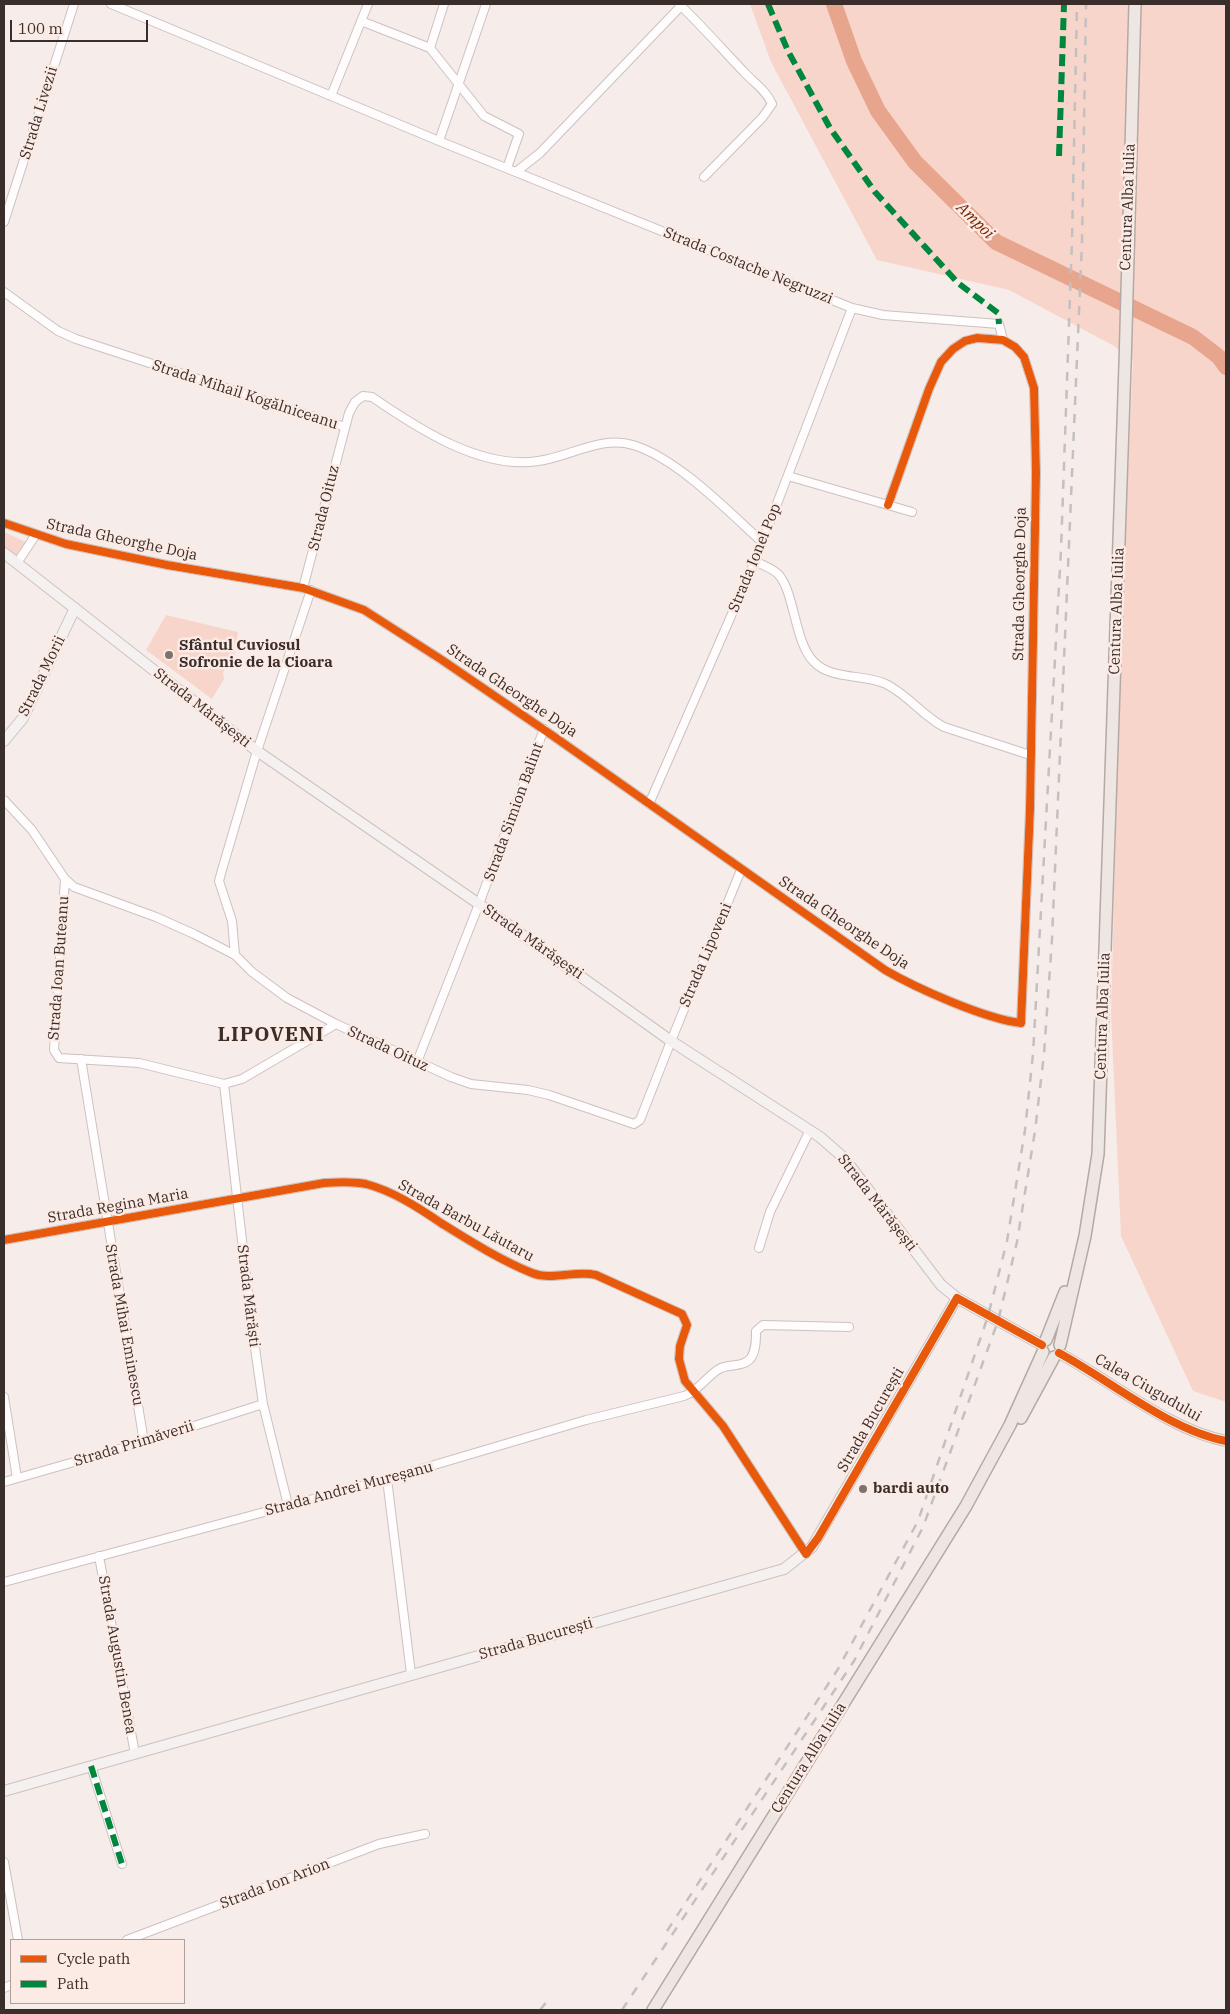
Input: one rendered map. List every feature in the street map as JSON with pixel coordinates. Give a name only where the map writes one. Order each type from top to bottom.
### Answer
[{"type":"main road","name":"Centura Alba Iulia","points":[[652,2010],[1016,1428],[1058,1352],[1087,1218],[1098,1154],[1125,365],[1126,264],[1135,4]]},
{"type":"main road","name":"Strada Mărășești","points":[[4,553],[257,751],[479,904],[671,1040],[810,1130],[844,1158],[929,1272],[957,1298],[1044,1346]]},
{"type":"main road","name":"Strada Morii","points":[[4,741],[23,718],[75,608]]},
{"type":"main road","name":"Centura Alba Iulia","points":[[966,1506],[1010,1425],[1044,1346],[1065,1293],[1087,1218]]},
{"type":"main road","name":"Strada București","points":[[4,1791],[411,1674],[771,1574],[789,1566],[806,1554],[818,1538],[957,1298]]},
{"type":"main road","points":[[1054,1339],[1058,1352],[1049,1357],[1044,1346],[1054,1339]]},
{"type":"main road","name":"Calea Ciugudului","points":[[1058,1352],[1173,1421],[1199,1434],[1226,1441]]},
{"type":"street","name":"Strada Livezii","points":[[4,222],[74,4]]},
{"type":"street","name":"Strada Costache Negruzzi","points":[[111,4],[439,141],[852,308],[883,315],[999,324],[1003,340]]},
{"type":"street","points":[[331,96],[368,4]]},
{"type":"street","points":[[430,48],[444,4]]},
{"type":"street","points":[[439,141],[486,4]]},
{"type":"street","points":[[516,172],[540,153],[680,5],[768,94],[772,104],[762,118],[704,177]]},
{"type":"street","points":[[361,21],[430,48],[484,116],[519,134],[507,168]]},
{"type":"street","name":"Strada Mihail Kogălniceanu","points":[[4,292],[58,331],[76,339],[345,427],[354,402],[363,396],[372,397],[425,432],[462,448],[508,462],[538,461],[609,442],[633,444],[672,466],[706,492],[762,542]]},
{"type":"street","name":"Strada Ionel Pop","points":[[649,804],[755,561],[852,308]]},
{"type":"street","points":[[888,505],[929,389],[941,362],[953,348],[965,341],[977,338],[1003,340]]},
{"type":"street","name":"Strada Gheorghe Doja","points":[[4,523],[35,536],[66,544],[167,566],[311,590],[345,602],[379,618],[544,729],[901,980],[993,1016],[1020,1023],[1030,809],[1036,473],[1034,388],[1024,357],[1015,347],[1003,340]]},
{"type":"street","name":"Strada Oituz","points":[[303,588],[345,427]]},
{"type":"street","points":[[788,476],[912,512]]},
{"type":"street","points":[[17,563],[35,536]]},
{"type":"street","points":[[755,561],[778,574],[784,584],[804,646],[814,662],[826,670],[885,684],[899,692],[933,721],[944,727],[1030,755]]},
{"type":"street","points":[[235,955],[232,921],[220,881],[257,751],[311,590]]},
{"type":"street","name":"Strada Simion Balint","points":[[417,1062],[479,904],[544,729]]},
{"type":"street","name":"Strada Ioan Buteanu","points":[[4,800],[32,830],[65,879],[74,887],[156,917],[235,955]]},
{"type":"street","name":"Strada Lipoveni","points":[[671,1040],[742,870]]},
{"type":"street","name":"Strada Ioan Buteanu","points":[[65,879],[54,1050],[56,1056],[81,1059]]},
{"type":"street","name":"Strada Oituz","points":[[235,955],[252,972],[287,998],[336,1024],[465,1083],[528,1090],[549,1095],[634,1124],[640,1120],[671,1040]]},
{"type":"street","points":[[81,1059],[139,1063],[224,1084],[242,1079],[336,1024]]},
{"type":"street","name":"Strada Mihai Eminescu","points":[[81,1059],[144,1442]]},
{"type":"street","name":"Strada Mărăști","points":[[224,1084],[236,1200],[263,1404],[288,1506]]},
{"type":"street","points":[[758,1248],[770,1212],[810,1130]]},
{"type":"street","name":"Strada Barbu Lăutaru","points":[[236,1200],[324,1183],[356,1182],[368,1184],[403,1200],[483,1249],[532,1273],[553,1275],[584,1272],[596,1275],[682,1314],[687,1325],[680,1346],[679,1359],[685,1381],[693,1393]]},
{"type":"street","name":"Strada Regina Maria","points":[[4,1240],[236,1200]]},
{"type":"street","points":[[806,1554],[723,1426],[693,1393],[702,1382],[720,1369],[744,1363],[750,1358],[755,1348],[759,1326],[848,1327]]},
{"type":"street","name":"Strada Andrei Mureșanu","points":[[4,1582],[387,1479],[586,1420],[693,1393]]},
{"type":"street","points":[[4,1397],[18,1478]]},
{"type":"street","name":"Strada Primăverii","points":[[4,1482],[144,1442],[263,1404]]},
{"type":"street","points":[[387,1479],[411,1674]]},
{"type":"street","name":"Strada Augustin Benea","points":[[99,1556],[135,1754]]},
{"type":"street","points":[[91,1766],[122,1864]]},
{"type":"street","name":"Strada Ion Arion","points":[[130,1939],[379,1844],[425,1834]]},
{"type":"street","points":[[4,1862],[18,1939]]},
{"type":"shaded area","points":[[750,4],[1226,4],[1226,1402],[1193,1391],[1121,1236],[1111,1013],[1122,606],[1133,361],[1114,346],[1009,290],[877,260],[771,62]]},
{"type":"shaded area","points":[[4,532],[26,542],[17,556],[4,546]]},
{"type":"shaded area","points":[[166,615],[238,632],[234,659],[228,661],[223,673],[224,679],[212,699],[146,650]]},
{"type":"waterway","name":"Ampoi","points":[[834,4],[854,61],[878,111],[915,162],[996,242],[1193,337],[1219,357],[1226,367]]},
{"type":"railway","points":[[667,1931],[838,1669],[918,1521],[988,1316],[1007,1241],[1025,1130],[1033,1054],[1061,550],[1072,240],[1077,4]]},
{"type":"railway","points":[[622,2010],[854,1661],[923,1527],[998,1321],[1017,1242],[1035,1131],[1044,1054],[1052,939],[1082,242],[1086,4]]},
{"type":"railway","points":[[540,2010],[548,2000]]},
{"type":"marked path","points":[[768,4],[788,51],[830,128],[875,192],[958,283],[998,313],[999,324]]},
{"type":"marked path","points":[[1059,156],[1064,4]]},
{"type":"marked path","points":[[91,1766],[122,1864]]},
{"type":"cycle path","points":[[4,523],[66,544],[167,565],[303,588],[364,610],[442,660],[556,738],[885,970],[951,1002],[989,1016],[1021,1023],[1030,809],[1036,473],[1034,388],[1024,357],[1015,347],[1003,340],[977,338],[965,341],[953,349],[941,362],[929,389],[888,505]]},
{"type":"cycle path","points":[[4,1240],[324,1183],[361,1183],[376,1187],[396,1195],[485,1250],[532,1273],[547,1276],[596,1275],[682,1314],[687,1325],[680,1346],[679,1359],[685,1381],[723,1426],[806,1554],[818,1538],[957,1298],[1042,1345]]},
{"type":"cycle path","points":[[1059,1353],[1162,1416],[1183,1427],[1226,1441]]},
{"type":"place","name":"Sfântul Cuviosul Sofronie de la Cioara","points":[[169,655]]},
{"type":"place","name":"bardi auto","points":[[863,1489]]},
{"type":"district","name":"LIPOVENI","points":[[271,1035]]}]
